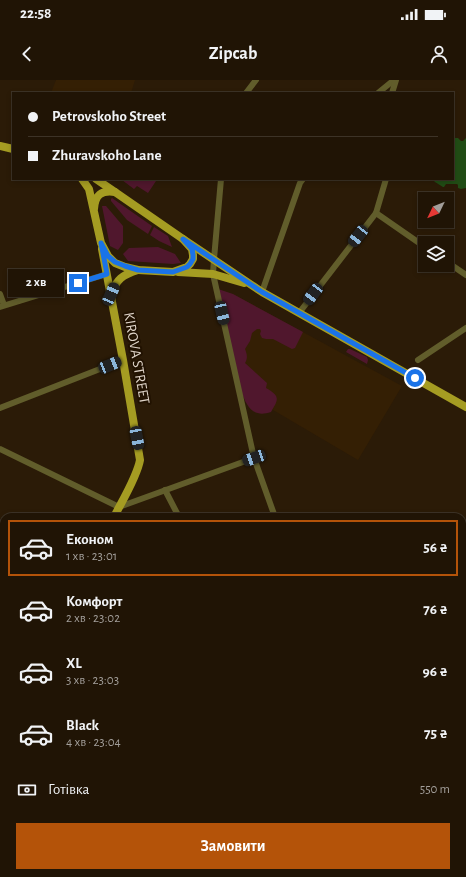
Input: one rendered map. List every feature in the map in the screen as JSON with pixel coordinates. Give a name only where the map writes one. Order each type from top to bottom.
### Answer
[{"type":"main road","points":[[0,146],[12,149]]},
{"type":"main road","name":"KIROVA STREET","points":[[83,180],[89,189],[101,243],[140,460],[140,464],[116,513]]},
{"type":"main road","name":"KIROVA STREET","points":[[97,180],[183,239],[192,249],[193,259],[187,267],[173,272],[138,270],[115,262],[108,256],[101,243]]},
{"type":"main road","points":[[94,209],[95,200],[99,195],[110,191],[115,192]]},
{"type":"main road","points":[[183,239],[262,292],[466,407]]},
{"type":"main road","name":"KIROVA STREET","points":[[111,294],[115,284],[122,277],[128,273],[138,270]]},
{"type":"main road","points":[[173,272],[213,274],[250,284]]},
{"type":"street","points":[[247,92],[256,80]]},
{"type":"street","points":[[381,92],[395,80]]},
{"type":"street","points":[[392,92],[395,80]]},
{"type":"street","points":[[221,180],[213,274],[254,458],[274,513]]},
{"type":"street","points":[[262,292],[302,180]]},
{"type":"street","points":[[299,313],[376,212],[386,180]]},
{"type":"street","points":[[376,212],[418,242]]},
{"type":"street","points":[[454,267],[466,275]]},
{"type":"street","points":[[0,294],[2,306],[107,274]]},
{"type":"street","points":[[418,360],[466,328]]},
{"type":"street","points":[[0,408],[123,360]]},
{"type":"street","points":[[0,449],[119,507],[254,458]]},
{"type":"street","points":[[165,490],[177,513]]},
{"type":"shaded area","points":[[56,80],[135,80],[131,92],[51,92]]},
{"type":"shaded area","points":[[454,138],[458,138],[463,141],[466,138],[466,188],[458,188],[457,184],[446,184],[443,187],[433,180],[454,180]]},
{"type":"shaded area","points":[[122,180],[156,181],[148,193],[137,186],[134,189]]},
{"type":"shaded area","points":[[112,198],[152,226],[148,234],[127,220],[111,201]]},
{"type":"shaded area","points":[[102,206],[106,206],[123,226],[123,243],[118,250],[110,246]]},
{"type":"shaded area","points":[[154,227],[168,236],[172,247],[150,235]]},
{"type":"shaded area","points":[[158,247],[175,254],[181,263],[173,264],[128,261],[123,254],[129,248]]},
{"type":"shaded area","points":[[218,289],[233,294],[303,332],[295,348],[292,349],[273,339],[262,338],[260,329],[257,329],[252,333],[250,341],[245,349],[247,359],[245,363],[267,383],[266,388],[274,393],[277,398],[276,404],[271,412],[260,414],[255,412],[248,406],[243,397]]},
{"type":"shaded area","points":[[233,294],[402,386],[358,460],[241,391]]},
{"type":"shaded area","points":[[348,349],[367,357],[367,364],[346,352]]},
{"type":"tram line","points":[[0,807],[0,815]]},
{"type":"route","points":[[78,283],[107,274],[101,243],[108,256],[115,262],[138,270],[173,272],[187,267],[193,259],[192,249],[183,239],[262,292],[415,378]]}]
